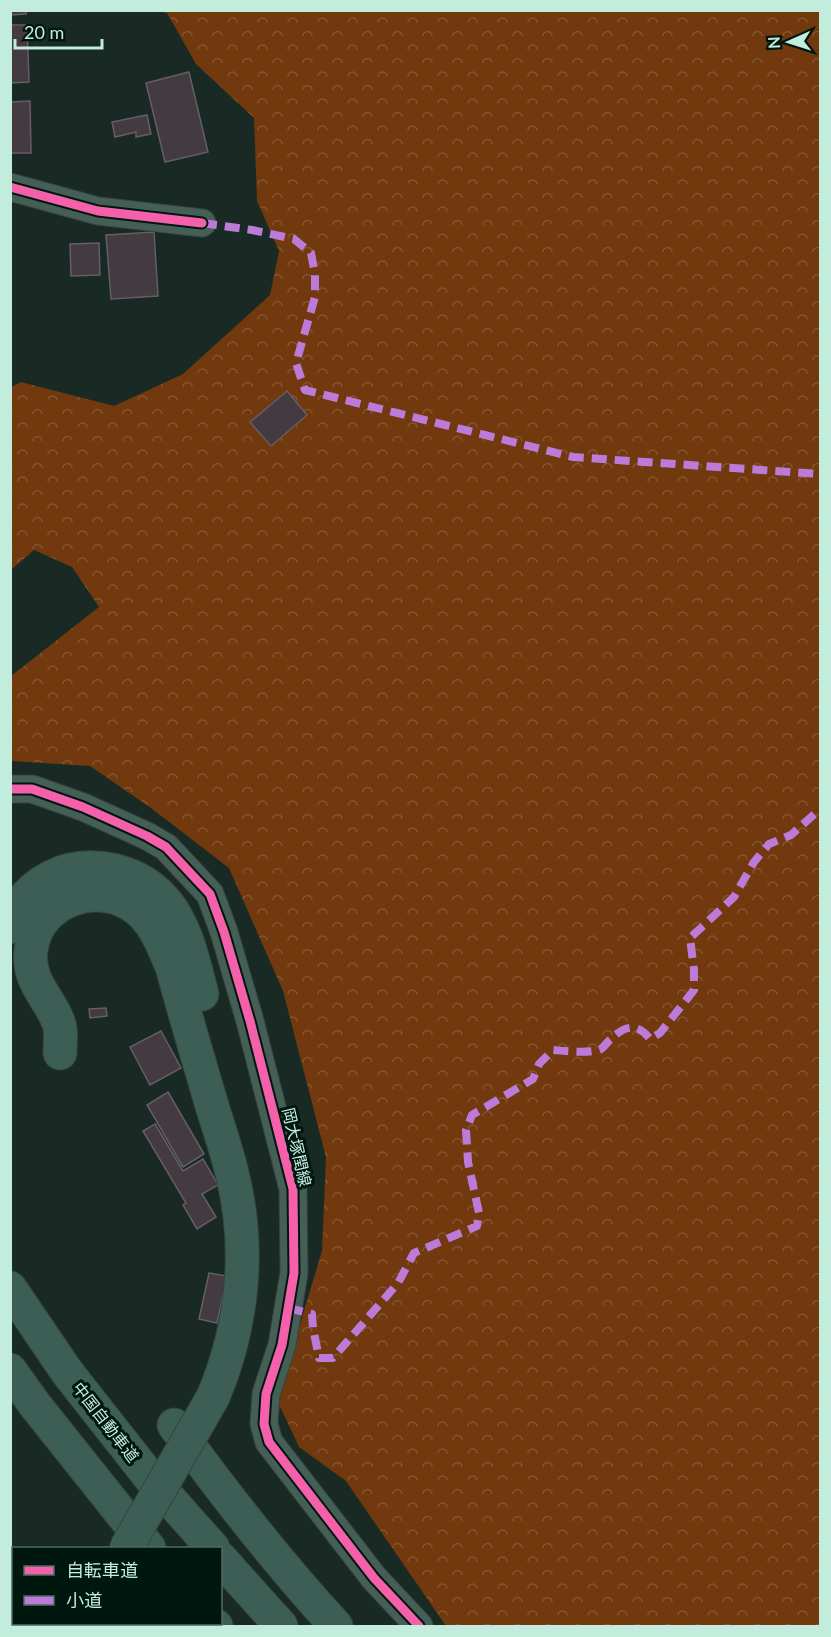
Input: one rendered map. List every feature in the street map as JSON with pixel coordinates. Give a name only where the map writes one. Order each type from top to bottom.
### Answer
[{"type":"highway","points":[[10,927],[18,906],[44,880],[61,872],[85,868],[105,868],[128,873],[149,885],[167,904],[179,923],[189,947],[255,1180],[261,1215],[263,1283],[259,1317],[246,1368],[127,1547]]},
{"type":"highway","points":[[60,1053],[59,1022],[40,992],[33,973],[31,952],[33,939],[40,925],[55,908],[71,898],[92,894],[120,899],[137,909],[151,923],[172,967],[232,1174],[242,1237],[240,1300],[220,1406],[150,1547]]},
{"type":"highway","name":"中国自動車道","points":[[10,1288],[67,1372],[148,1475],[212,1547]]},
{"type":"highway","points":[[10,1370],[35,1405],[149,1547]]},
{"type":"highway","points":[[174,1425],[230,1503],[336,1626]]},
{"type":"highway","points":[[222,1560],[280,1626]]},
{"type":"street","points":[[10,187],[98,211],[202,223]]},
{"type":"street","name":"岡大塚閏線","points":[[10,789],[32,789],[84,807],[147,836],[166,847],[210,894],[224,932],[250,1021],[293,1190],[294,1272],[282,1345],[266,1394],[264,1424],[269,1442],[374,1578],[419,1626]]},
{"type":"green space","points":[[158,11],[820,11],[820,1626],[446,1626],[346,1481],[299,1447],[277,1400],[322,1251],[326,1157],[283,991],[229,868],[151,808],[90,766],[11,761],[11,676],[99,607],[72,567],[34,550],[11,570],[11,387],[21,382],[114,406],[183,374],[270,295],[279,251],[257,201],[254,118],[196,64],[167,13]]},
{"type":"building","points":[[10,10],[26,10],[26,14],[10,15]]},
{"type":"building","points":[[10,25],[27,25],[29,82],[10,83]]},
{"type":"building","points":[[189,72],[208,152],[165,162],[146,83]]},
{"type":"building","points":[[30,101],[31,153],[10,153],[10,102]]},
{"type":"building","points":[[147,115],[151,134],[136,137],[136,132],[115,137],[112,122]]},
{"type":"building","points":[[154,232],[158,296],[111,299],[106,235]]},
{"type":"building","points":[[99,243],[100,275],[71,276],[70,244]]},
{"type":"building","points":[[287,391],[307,415],[271,446],[250,422]]},
{"type":"building","points":[[106,1008],[107,1016],[90,1018],[89,1009]]},
{"type":"building","points":[[161,1031],[181,1068],[150,1085],[130,1047]]},
{"type":"building","points":[[168,1092],[204,1154],[183,1167],[147,1105]]},
{"type":"building","points":[[155,1124],[183,1171],[203,1159],[218,1185],[202,1194],[216,1217],[197,1229],[183,1205],[186,1203],[143,1131]]},
{"type":"building","points":[[209,1273],[227,1276],[217,1323],[199,1319]]},
{"type":"marked path","points":[[202,223],[294,239],[311,253],[315,274],[315,297],[296,363],[305,390],[573,457],[820,474]]},
{"type":"marked path","points":[[288,1308],[312,1314],[319,1358],[333,1358],[398,1283],[414,1253],[477,1226],[479,1213],[468,1162],[466,1130],[472,1115],[533,1079],[539,1064],[553,1050],[596,1051],[621,1031],[631,1028],[641,1030],[650,1039],[660,1033],[694,990],[690,938],[734,897],[754,862],[769,844],[791,835],[820,809]]},
{"type":"cycle path","points":[[10,187],[98,211],[202,223]]},
{"type":"cycle path","points":[[10,789],[32,789],[83,807],[147,836],[166,847],[210,894],[224,932],[250,1021],[293,1189],[294,1273],[282,1345],[266,1394],[264,1424],[269,1442],[374,1578],[419,1626]]}]
